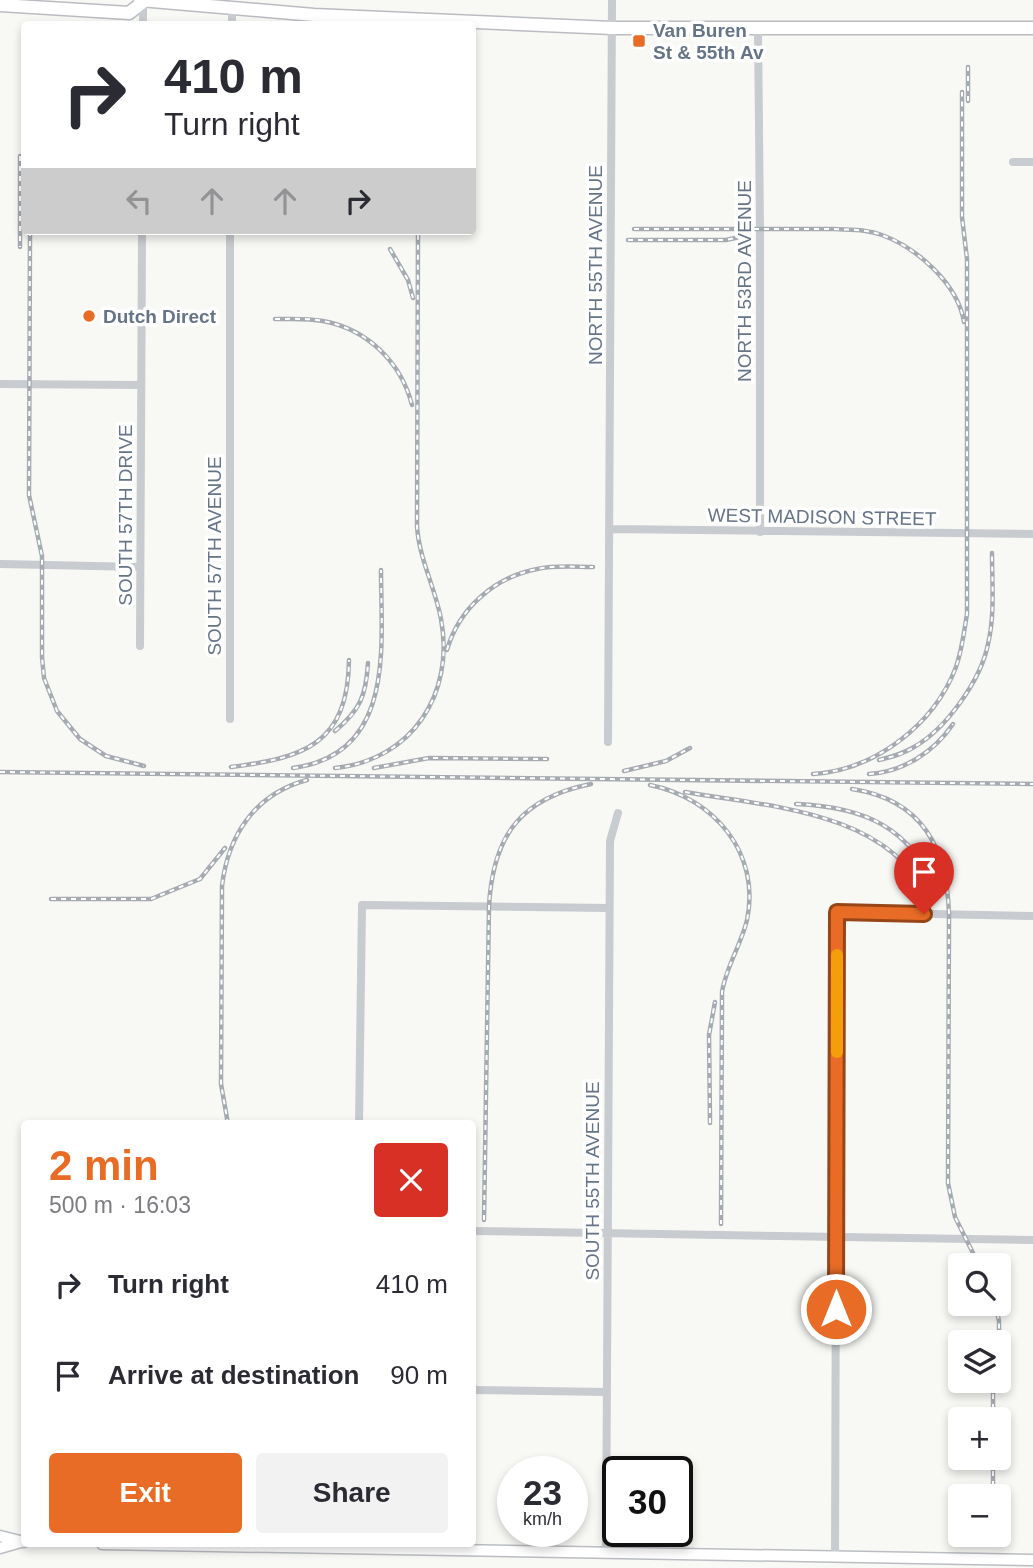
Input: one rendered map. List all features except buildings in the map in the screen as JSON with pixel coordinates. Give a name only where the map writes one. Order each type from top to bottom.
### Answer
[{"type":"main road","points":[[0,5],[129,13],[141,1],[232,9],[452,21]]},
{"type":"main road","points":[[476,22],[612,28],[1033,28]]},
{"type":"main road","points":[[0,1536],[21,1541]]},
{"type":"main road","points":[[0,1548],[21,1543]]},
{"type":"main road","points":[[394,1547],[1033,1560]]},
{"type":"street","name":"NORTH 55TH AVENUE","points":[[610,529],[612,0]]},
{"type":"street","points":[[141,1],[143,21]]},
{"type":"street","points":[[232,9],[232,21]]},
{"type":"street","name":"NORTH 53RD AVENUE","points":[[758,29],[760,532]]},
{"type":"street","points":[[1013,162],[1033,162]]},
{"type":"street","name":"SOUTH 57TH DRIVE","points":[[140,646],[142,235]]},
{"type":"street","name":"SOUTH 57TH AVENUE","points":[[230,235],[230,719]]},
{"type":"street","points":[[0,384],[141,385]]},
{"type":"street","points":[[608,742],[610,529]]},
{"type":"street","name":"WEST MADISON STREET","points":[[610,529],[1033,534]]},
{"type":"street","points":[[0,564],[140,567]]},
{"type":"street","name":"SOUTH 55TH AVENUE","points":[[606,1552],[610,841],[618,813]]},
{"type":"street","points":[[359,1120],[362,905],[609,908]]},
{"type":"street","points":[[835,1557],[837,912],[1033,916]]},
{"type":"street","points":[[476,1231],[1033,1240]]},
{"type":"street","points":[[476,1390],[607,1392]]},
{"type":"railway","points":[[968,67],[968,101]]},
{"type":"railway","points":[[813,774],[858,764],[900,741],[933,708],[956,667],[961,648],[967,614],[967,259],[962,217],[962,92]]},
{"type":"railway","points":[[20,156],[20,247]]},
{"type":"railway","points":[[634,229],[834,229],[876,233],[909,249],[934,269],[954,294],[964,322]]},
{"type":"railway","points":[[30,235],[29,495],[42,556],[44,678],[57,711],[80,739],[106,756],[144,766]]},
{"type":"railway","points":[[335,768],[362,762],[386,752],[406,737],[422,719],[434,697],[441,673],[444,647],[441,619],[421,550],[417,526],[418,235]]},
{"type":"railway","points":[[628,240],[726,240],[749,235]]},
{"type":"railway","points":[[390,249],[408,280],[413,298]]},
{"type":"railway","points":[[275,319],[323,321],[354,331],[380,350],[391,362],[407,389],[412,405]]},
{"type":"railway","points":[[879,760],[906,752],[926,739],[950,716],[970,688],[984,658],[992,622],[992,553]]},
{"type":"railway","points":[[447,650],[460,621],[470,608],[493,587],[507,579],[544,568],[593,567]]},
{"type":"railway","points":[[293,768],[326,759],[350,742],[366,720],[376,693],[380,663],[381,570]]},
{"type":"railway","points":[[231,767],[280,758],[317,742],[340,711],[347,688],[349,660]]},
{"type":"railway","points":[[335,731],[360,702],[366,685],[368,663]]},
{"type":"railway","points":[[869,774],[894,769],[917,759],[937,743],[953,724]]},
{"type":"railway","points":[[624,771],[666,761],[690,748]]},
{"type":"railway","points":[[374,768],[429,758],[547,759]]},
{"type":"railway","points":[[0,772],[1033,784]]},
{"type":"railway","points":[[227,1120],[221,1084],[222,886],[225,867],[238,834],[259,806],[289,786],[307,780]]},
{"type":"railway","points":[[484,1220],[489,906],[497,859],[515,824],[529,810],[567,790],[591,784]]},
{"type":"railway","points":[[650,785],[694,802],[713,816],[728,832],[747,872],[747,920],[722,992],[721,1224]]},
{"type":"railway","points":[[852,789],[897,804],[913,816],[936,848],[943,868],[949,914],[948,1183],[955,1217],[973,1253]]},
{"type":"railway","points":[[685,792],[786,809],[821,817],[854,829],[884,846],[908,868],[926,896]]},
{"type":"railway","points":[[796,804],[844,810],[883,825],[914,852],[928,870],[940,893]]},
{"type":"railway","points":[[51,899],[151,899],[200,879],[225,848]]},
{"type":"railway","points":[[710,1123],[709,1035],[715,1002]]},
{"type":"railway","points":[[998,1316],[999,1330]]},
{"type":"railway","points":[[993,1393],[993,1407]]},
{"type":"railway","points":[[993,1470],[993,1484]]},
{"type":"slow traffic","points":[[837,955],[837,1052]]},
{"type":"place","name":"Van Buren St & 55th Av","points":[[639,41]]},
{"type":"place","name":"Dutch Direct","points":[[89,316]]},
{"type":"route","points":[[836,1309],[837,912],[924,914]]}]
